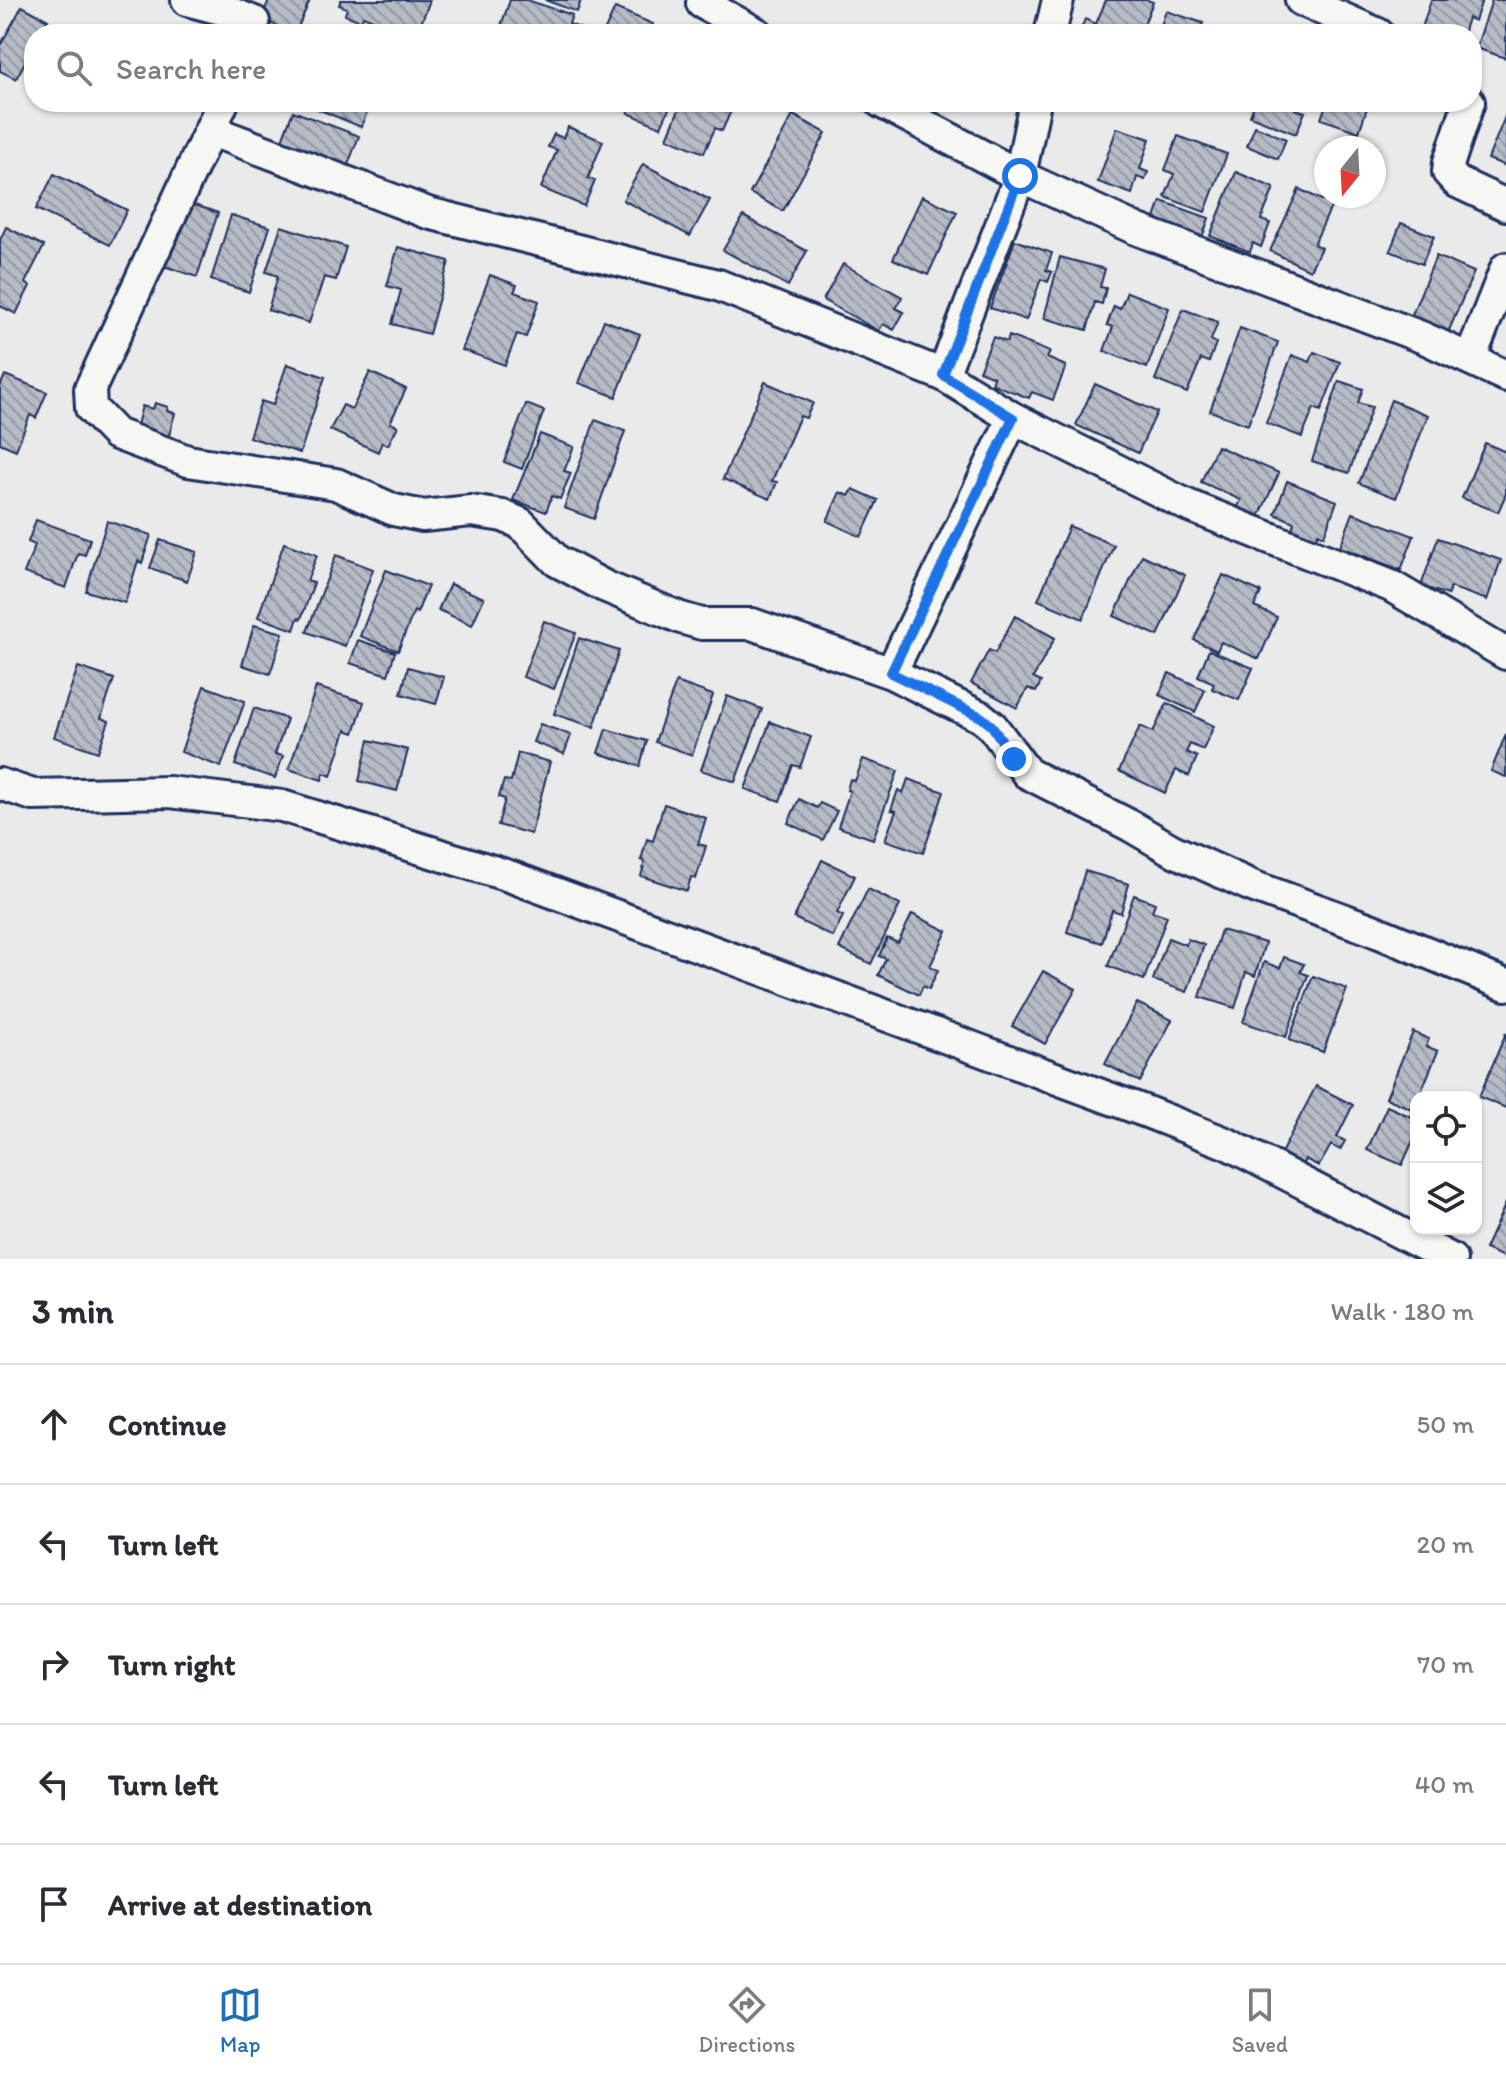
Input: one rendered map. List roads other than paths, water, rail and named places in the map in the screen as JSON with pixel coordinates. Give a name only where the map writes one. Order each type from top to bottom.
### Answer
[{"type":"street","points":[[187,0],[256,19]]},
{"type":"street","points":[[1052,24],[1058,0]]},
{"type":"street","points":[[1301,0],[1355,24]]},
{"type":"street","points":[[702,3],[740,24]]},
{"type":"street","points":[[219,112],[90,389],[91,408],[116,434],[188,461],[336,484],[394,510],[423,516],[471,511],[503,516],[520,523],[557,561],[604,586],[681,618],[702,624],[752,624],[891,673],[981,717],[992,726],[1027,773],[1172,850],[1252,886],[1370,929],[1506,985]]},
{"type":"street","points":[[900,112],[1020,176],[1136,229],[1424,338],[1506,376]]},
{"type":"street","points":[[943,375],[1020,176],[1033,112]]},
{"type":"street","points":[[1466,112],[1448,172],[1457,182],[1506,205]]},
{"type":"street","points":[[212,131],[428,213],[718,285],[943,375],[1013,418],[1187,505],[1391,586],[1506,654]]},
{"type":"street","points":[[1470,359],[1506,268]]},
{"type":"street","points":[[891,673],[1013,418]]},
{"type":"street","points":[[0,784],[33,795],[169,792],[282,806],[509,876],[1228,1144],[1451,1259]]}]
